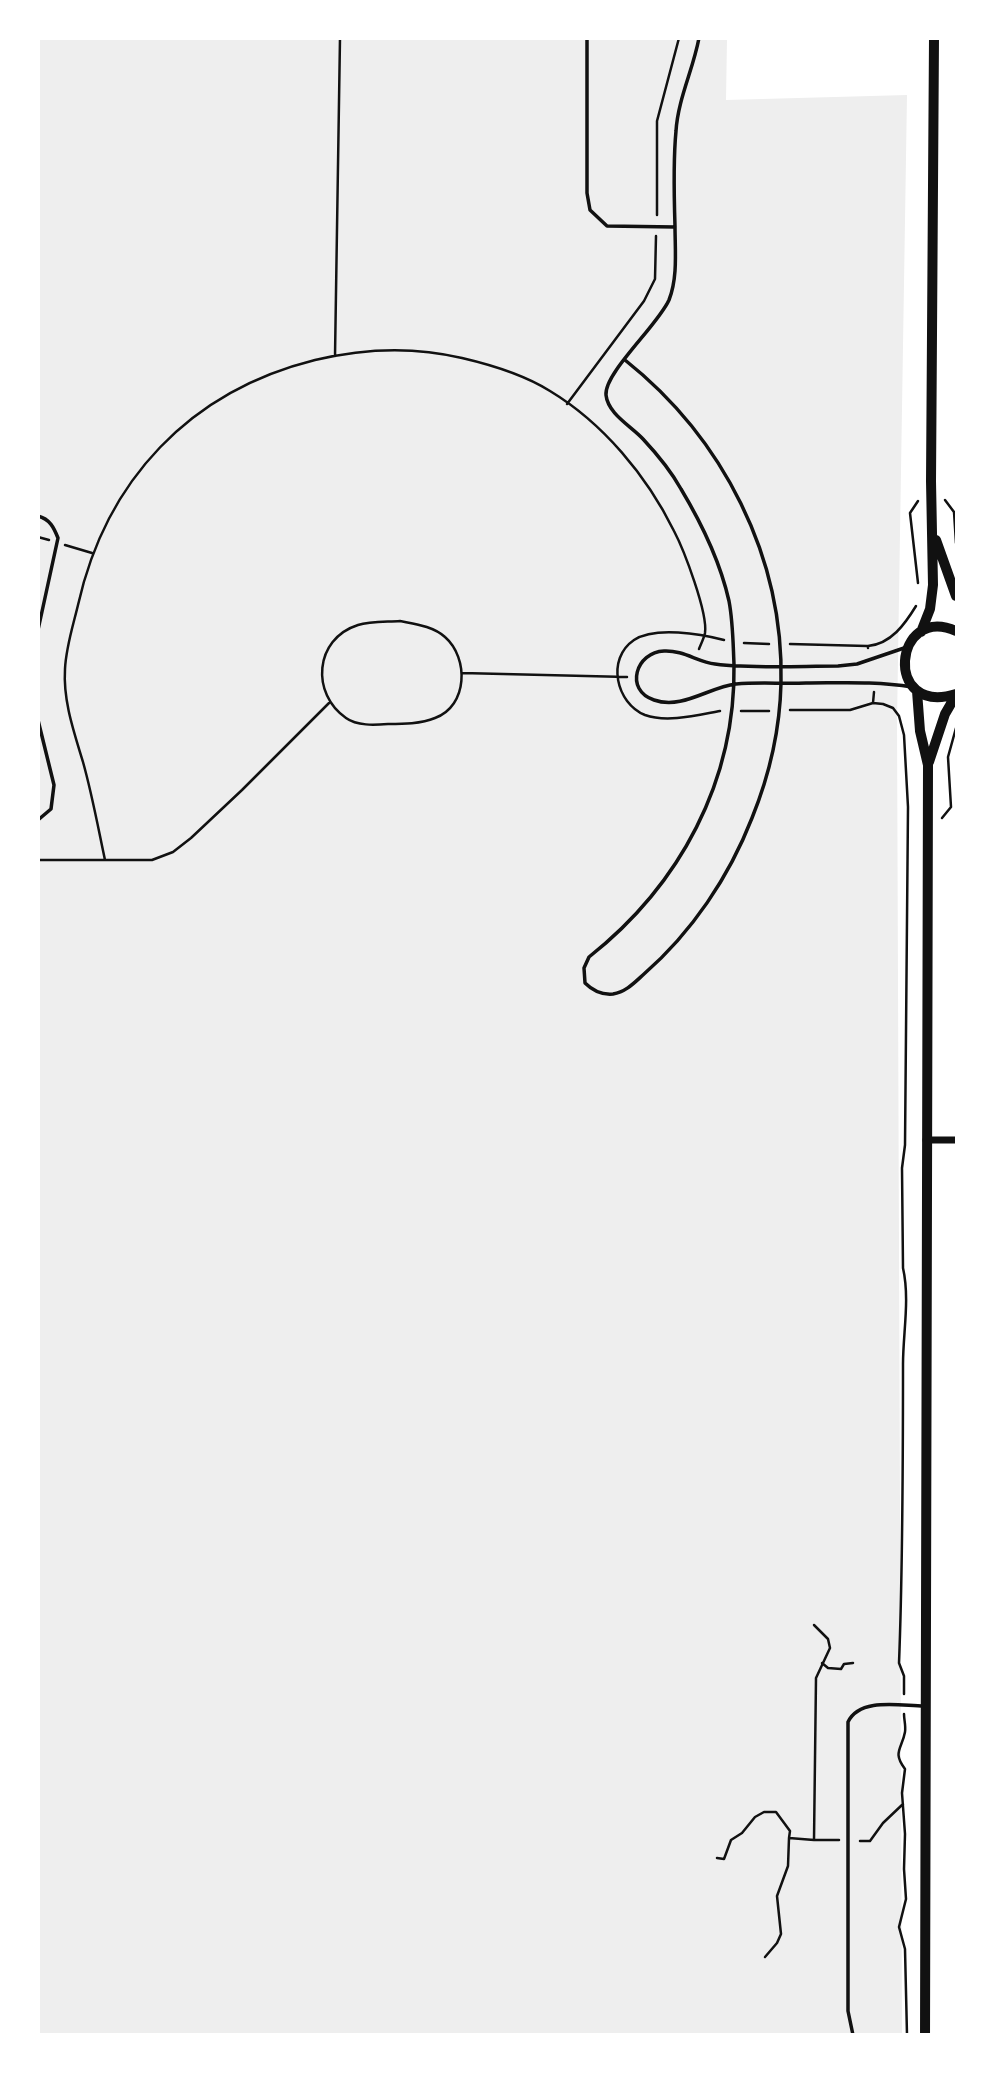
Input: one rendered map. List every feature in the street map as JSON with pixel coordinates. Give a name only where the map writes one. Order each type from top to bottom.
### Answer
[{"type":"street","points":[[934,38],[932,595],[921,632],[907,647],[904,668],[907,679],[916,689],[930,697],[957,695]]},
{"type":"street","points":[[933,532],[957,596]]},
{"type":"street","points":[[921,632],[940,626],[957,631]]},
{"type":"street","points":[[916,689],[920,732],[928,765],[925,2035]]},
{"type":"street","points":[[928,765],[937,733],[957,695]]},
{"type":"street","points":[[926,1140],[957,1140]]},
{"type":"lane","points":[[587,38],[587,193],[590,210],[607,226],[675,227]]},
{"type":"lane","points":[[625,360],[683,414],[735,490],[760,547],[769,576],[780,638],[781,684],[775,736],[763,787],[748,827],[725,874],[686,931],[652,968],[630,987],[613,994],[600,993],[585,983],[585,964],[589,957],[625,926],[656,892],[674,867],[704,813],[724,755],[731,725],[734,664],[729,601],[715,556],[680,486],[657,455],[608,404],[607,386],[625,360],[660,316],[668,301],[675,271],[676,127],[699,38]]},
{"type":"lane","points":[[38,516],[45,518],[54,527],[58,538],[38,630]]},
{"type":"lane","points":[[907,647],[838,666],[712,664],[674,651],[654,653],[639,664],[636,684],[643,694],[657,701],[684,700],[734,684],[874,682],[916,689]]},
{"type":"lane","points":[[38,719],[54,785],[51,809],[38,820]]},
{"type":"lane","points":[[853,2035],[848,2011],[848,1722],[852,1713],[866,1706],[926,1706]]},
{"type":"path","points":[[335,356],[340,38]]},
{"type":"path","points":[[105,860],[83,762],[74,737],[64,671],[83,582],[104,526],[134,477],[172,435],[193,417],[241,386],[271,372],[350,352],[416,349],[477,362],[531,381],[551,392],[605,435],[640,475],[677,538],[695,583],[706,631],[696,657]]},
{"type":"path","points":[[954,512],[957,544]]},
{"type":"path","points":[[910,513],[919,584]]},
{"type":"path","points":[[870,659],[868,646],[878,645],[899,630],[917,600]]},
{"type":"path","points":[[400,621],[437,631],[447,638],[457,651],[462,673],[462,685],[457,698],[438,718],[422,722],[367,725],[349,721],[329,703],[322,688],[322,668],[326,653],[335,639],[359,624],[400,621]]},
{"type":"path","points":[[462,673],[636,677]]},
{"type":"path","points":[[874,682],[873,704],[893,708],[899,716],[904,735],[908,807],[905,1145],[902,1168],[903,1268],[906,1282],[899,1663],[904,1676],[905,1730],[898,1751],[898,1760],[905,1769],[903,1804],[906,1899],[899,1927],[905,1949],[907,2035]]},
{"type":"path","points":[[38,860],[152,860],[173,852],[232,800],[329,703]]},
{"type":"path","points":[[951,807],[948,757],[957,728]]},
{"type":"path","points":[[814,1625],[828,1639],[830,1648],[816,1678],[814,1698],[814,1840]]},
{"type":"path","points":[[822,1663],[836,1670],[845,1664],[853,1663]]},
{"type":"path","points":[[789,1838],[870,1841],[883,1823],[903,1804]]},
{"type":"path","points":[[717,1858],[724,1859],[731,1840],[764,1812],[776,1812],[790,1831],[788,1866],[778,1896],[780,1934],[777,1943],[765,1957]]},
{"type":"shaded area","points":[[39,39],[727,39],[726,100],[907,95],[897,721],[902,2034],[39,2035]]}]
